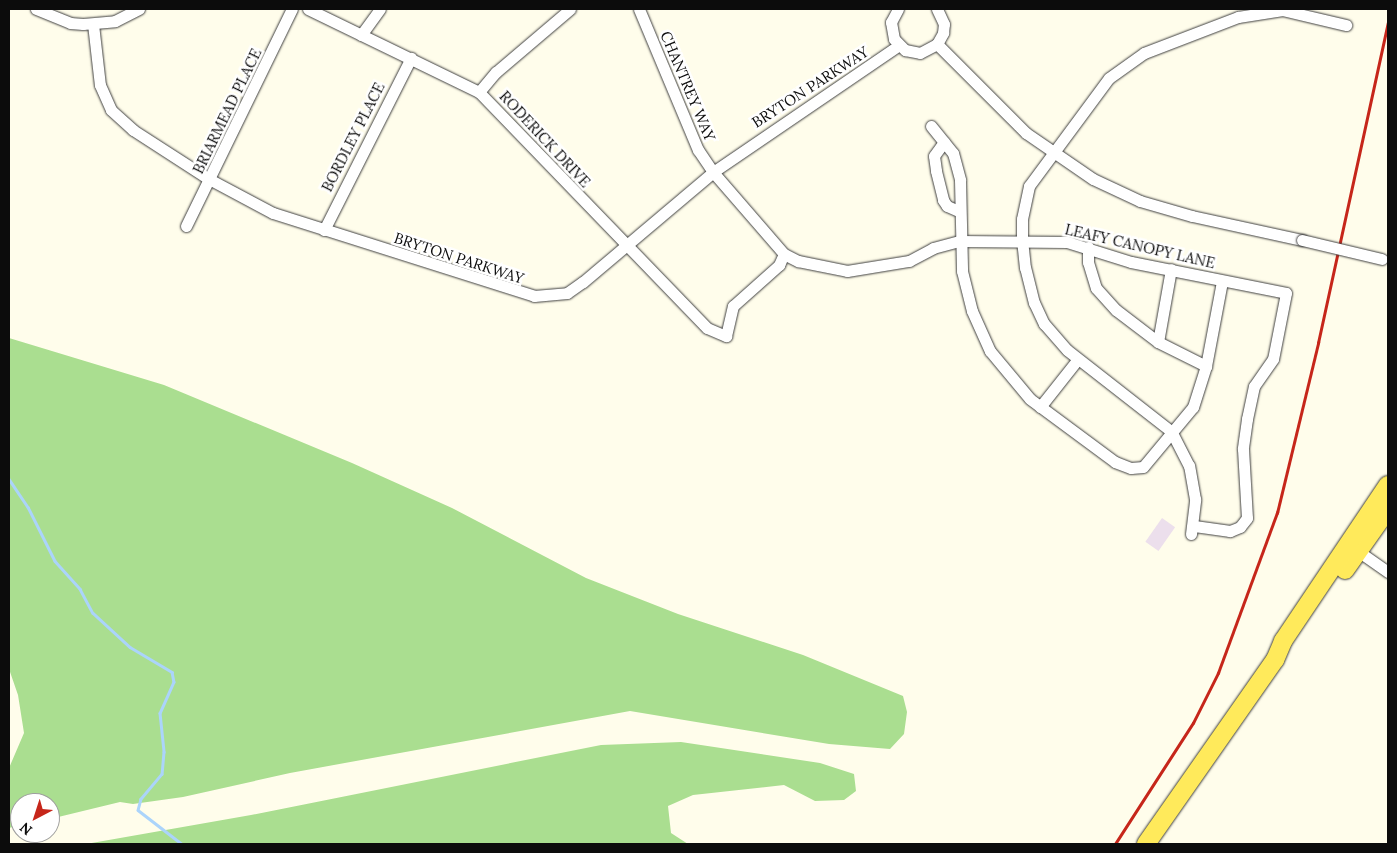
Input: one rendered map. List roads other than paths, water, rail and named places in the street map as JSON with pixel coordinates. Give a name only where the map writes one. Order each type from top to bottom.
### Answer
[{"type":"main road","points":[[1146,844],[1275,660],[1283,641],[1388,484]]},
{"type":"main road","points":[[1275,660],[1293,647],[1388,509]]},
{"type":"street","points":[[36,9],[70,23],[93,24],[115,21],[139,9]]},
{"type":"street","name":"BRIARMEAD PLACE","points":[[186,226],[292,9]]},
{"type":"street","name":"RODERICK DRIVE","points":[[308,9],[479,92],[707,328],[726,336],[733,306],[779,266],[784,254]]},
{"type":"street","points":[[361,35],[380,9]]},
{"type":"street","points":[[479,92],[496,72],[570,9]]},
{"type":"street","name":"CHANTREY WAY","points":[[639,9],[698,150],[713,172],[784,254]]},
{"type":"street","points":[[898,9],[891,30],[899,46],[920,53],[937,44],[944,24],[937,9]]},
{"type":"street","points":[[1172,432],[1078,359],[1044,324],[1034,303],[1025,268],[1022,219],[1029,186],[1051,153],[1109,78],[1144,53],[1238,17],[1282,10],[1346,25]]},
{"type":"street","name":"BRYTON PARKWAY","points":[[93,24],[100,84],[111,110],[133,130],[210,180],[273,214],[534,296],[566,293],[598,271],[713,172],[899,46]]},
{"type":"street","points":[[937,44],[983,94],[1051,153],[1093,179],[1140,200],[1192,216],[1385,260]]},
{"type":"street","name":"BORDLEY PLACE","points":[[324,230],[411,58]]},
{"type":"street","points":[[931,126],[953,152],[960,180],[959,241],[962,271],[972,311],[990,351],[1002,369],[1040,407],[1115,462],[1131,468],[1143,467],[1151,460],[1193,407],[1206,366],[1222,280]]},
{"type":"street","points":[[944,142],[934,156],[936,171],[943,200],[947,206],[959,211]]},
{"type":"street","name":"LEAFY CANOPY LANE","points":[[784,254],[798,261],[847,271],[909,261],[933,248],[959,241],[1022,240],[1068,242],[1131,262],[1171,268],[1286,293],[1272,359],[1254,386],[1247,419],[1243,450],[1247,518],[1240,527],[1230,531],[1193,530],[1195,499],[1189,466],[1172,432]]},
{"type":"street","points":[[1088,247],[1088,262],[1096,288],[1116,310],[1158,342],[1206,366]]},
{"type":"street","points":[[1158,342],[1171,268]]},
{"type":"street","points":[[1040,407],[1078,359]]},
{"type":"street","points":[[1358,551],[1388,572]]},
{"type":"waterway","points":[[9,479],[28,507],[55,561],[80,589],[93,613],[130,647],[172,672],[174,682],[160,713],[164,752],[162,774],[141,799],[138,810],[182,844]]},
{"type":"railway","points":[[1115,844],[1193,723],[1218,673],[1277,513],[1318,343],[1388,22]]}]
